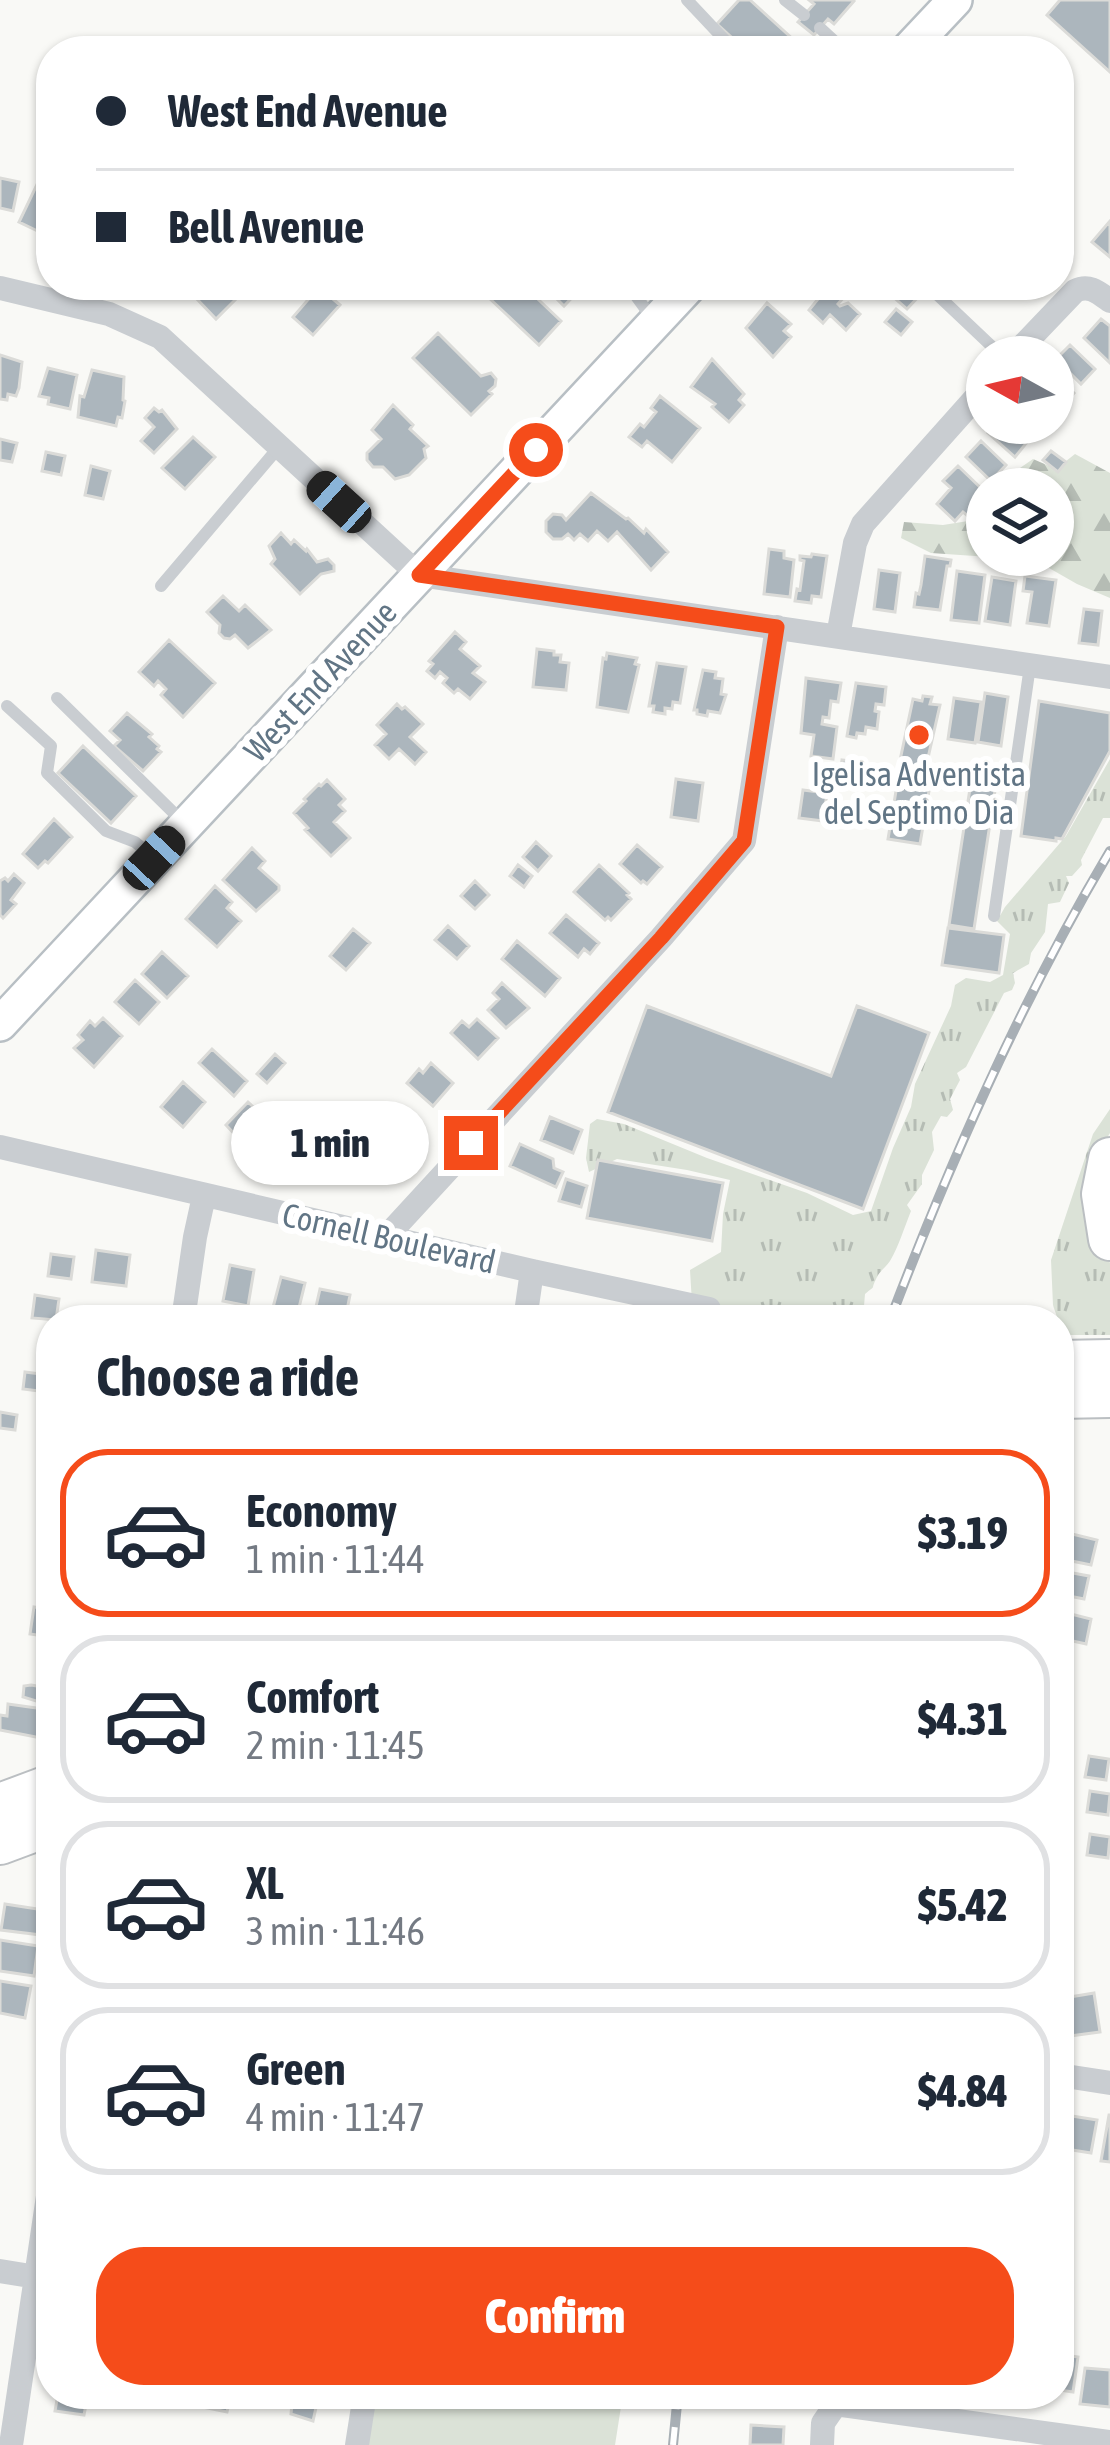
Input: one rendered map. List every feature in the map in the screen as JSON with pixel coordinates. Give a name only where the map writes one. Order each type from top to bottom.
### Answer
[{"type":"highway","points":[[1110,1159],[1103,1194],[1110,1239]]},
{"type":"highway","points":[[1074,1362],[1110,1361]]},
{"type":"highway","points":[[1074,1396],[1110,1396]]},
{"type":"highway","points":[[0,1805],[36,1792]]},
{"type":"highway","points":[[0,1843],[36,1830]]},
{"type":"street","points":[[922,36],[955,0]]},
{"type":"street","points":[[1074,292],[1083,287],[1094,289],[1110,301]]},
{"type":"street","points":[[0,288],[36,297]]},
{"type":"street","points":[[50,300],[109,314],[160,337],[419,575],[1110,677]]},
{"type":"street","name":"West End Avenue","points":[[0,1024],[673,300]]},
{"type":"street","points":[[1032,336],[1066,300]]},
{"type":"street","points":[[838,636],[855,543],[863,524],[966,409]]},
{"type":"street","points":[[386,1237],[744,841],[777,627]]},
{"type":"street","name":"Cornell Boulevard","points":[[0,1148],[690,1305]]},
{"type":"street","points":[[186,1305],[204,1196]]},
{"type":"street","points":[[527,1305],[532,1271]]},
{"type":"street","points":[[1074,2078],[1110,2084]]},
{"type":"street","points":[[0,2271],[36,2277]]},
{"type":"street","points":[[11,2445],[36,2318]]},
{"type":"street","points":[[357,2445],[363,2409]]},
{"type":"street","points":[[821,2445],[823,2423],[832,2409]]},
{"type":"street","points":[[902,2409],[1110,2442]]},
{"type":"lane","points":[[687,0],[718,36]]},
{"type":"lane","points":[[785,0],[804,15]]},
{"type":"lane","points":[[820,28],[828,36]]},
{"type":"lane","points":[[639,300],[655,322]]},
{"type":"lane","points":[[943,300],[981,336]]},
{"type":"lane","points":[[161,586],[279,447]]},
{"type":"lane","points":[[994,916],[1030,665]]},
{"type":"lane","points":[[56,698],[186,825]]},
{"type":"lane","points":[[7,706],[51,746],[47,773],[106,831],[135,842],[154,858]]},
{"type":"green space","points":[[1075,454],[1110,473],[1110,598],[1063,576],[1074,576],[1074,468],[1057,468]]},
{"type":"green space","points":[[1033,459],[1054,468],[1020,468]]},
{"type":"green space","points":[[966,521],[966,555],[931,553],[901,538],[904,522]]},
{"type":"green space","points":[[1110,759],[1110,818],[1103,818],[1082,865],[1066,876],[1069,883],[1060,902],[1048,904],[1045,932],[1029,964],[1013,973],[1012,990],[1004,993],[966,1067],[957,1073],[960,1080],[950,1099],[953,1110],[941,1116],[932,1132],[934,1150],[922,1184],[907,1205],[911,1211],[899,1243],[865,1294],[864,1305],[692,1305],[690,1270],[721,1252],[730,1180],[617,1159],[589,1172],[590,1124],[597,1119],[624,1124],[853,1215],[871,1211],[955,985],[966,978],[990,982],[1003,975],[1010,934],[997,921],[1066,836]]},
{"type":"green space","points":[[1110,1109],[1110,1133],[1104,1143],[1110,1335],[1074,1335],[1074,1305],[1053,1305],[1051,1260],[1093,1134]]},
{"type":"green space","points":[[368,2409],[621,2409],[615,2445],[363,2445]]},
{"type":"building","points":[[739,0],[750,0],[790,36],[730,36],[717,24]]},
{"type":"building","points":[[809,0],[854,1],[834,24],[828,19],[814,35],[798,22],[814,4]]},
{"type":"building","points":[[1060,0],[1110,0],[1110,72],[1074,36],[1047,15]]},
{"type":"building","points":[[0,178],[19,182],[13,211],[0,208]]},
{"type":"building","points":[[36,186],[36,230],[19,222]]},
{"type":"building","points":[[1110,221],[1110,257],[1092,242]]},
{"type":"building","points":[[198,300],[235,300],[216,319]]},
{"type":"building","points":[[308,300],[334,300],[340,305],[313,335],[293,317]]},
{"type":"building","points":[[491,300],[539,300],[561,321],[539,345]]},
{"type":"building","points":[[817,300],[841,300],[840,306],[848,303],[860,314],[846,330],[830,315],[823,323],[809,310]]},
{"type":"building","points":[[767,303],[791,324],[784,331],[791,337],[773,357],[746,328]]},
{"type":"building","points":[[896,309],[912,322],[901,335],[885,322]]},
{"type":"building","points":[[1101,319],[1110,326],[1110,363],[1084,338]]},
{"type":"building","points":[[438,333],[481,376],[491,373],[496,379],[489,391],[492,394],[471,415],[413,358]]},
{"type":"building","points":[[1074,349],[1095,369],[1081,384],[1074,377]]},
{"type":"building","points":[[0,355],[22,362],[16,396],[8,394],[7,400],[0,399]]},
{"type":"building","points":[[712,359],[744,394],[739,400],[744,405],[729,422],[712,407],[715,404],[691,387]]},
{"type":"building","points":[[48,368],[77,375],[70,409],[48,404],[49,398],[39,396]]},
{"type":"building","points":[[92,370],[124,377],[125,401],[116,426],[78,417],[80,396],[84,397]]},
{"type":"building","points":[[660,396],[700,428],[672,462],[647,441],[642,447],[629,437],[656,412],[651,408]]},
{"type":"building","points":[[393,405],[428,446],[426,458],[409,475],[395,479],[367,460],[367,453],[381,439],[372,430]]},
{"type":"building","points":[[154,408],[162,410],[177,429],[154,453],[141,441],[154,427],[145,418]]},
{"type":"building","points":[[193,437],[215,457],[185,489],[162,468]]},
{"type":"building","points":[[0,439],[17,443],[12,462],[0,460]]},
{"type":"building","points":[[984,444],[1006,465],[977,468],[966,457]]},
{"type":"building","points":[[1000,444],[1026,444],[1015,457]]},
{"type":"building","points":[[1051,451],[1066,462],[1053,468],[1043,460]]},
{"type":"building","points":[[46,452],[65,456],[61,475],[42,471]]},
{"type":"building","points":[[91,466],[110,471],[103,499],[85,495]]},
{"type":"building","points":[[958,466],[966,474],[966,514],[963,512],[955,521],[937,504],[951,488],[943,481]]},
{"type":"building","points":[[591,493],[644,533],[646,529],[668,552],[651,570],[617,532],[608,541],[597,531],[588,541],[580,534],[574,540],[568,534],[553,539],[546,532],[546,521],[553,514],[566,520]]},
{"type":"building","points":[[281,533],[291,544],[294,540],[307,549],[317,562],[328,559],[334,571],[321,574],[300,594],[271,564],[275,559],[269,546]]},
{"type":"building","points":[[769,549],[784,551],[784,558],[794,560],[790,597],[764,594]]},
{"type":"building","points":[[800,556],[827,556],[821,597],[812,596],[811,603],[795,601],[804,561]]},
{"type":"building","points":[[925,556],[951,560],[940,610],[914,607]]},
{"type":"building","points":[[879,570],[900,573],[895,612],[874,609]]},
{"type":"building","points":[[957,571],[985,576],[979,623],[951,620]]},
{"type":"building","points":[[1025,576],[1056,580],[1049,626],[1027,623],[1032,592],[1023,591]]},
{"type":"building","points":[[992,577],[1016,581],[1010,625],[985,621]]},
{"type":"building","points":[[223,596],[239,611],[245,605],[271,630],[248,648],[235,635],[224,638],[220,625],[207,612]]},
{"type":"building","points":[[1084,609],[1102,611],[1098,645],[1079,643]]},
{"type":"building","points":[[455,632],[466,642],[460,649],[480,666],[473,673],[485,682],[470,699],[458,689],[454,693],[443,683],[447,678],[440,672],[435,678],[427,671],[433,664],[429,661]]},
{"type":"building","points":[[169,640],[215,683],[183,717],[161,695],[166,689],[158,681],[154,686],[139,672]]},
{"type":"building","points":[[537,649],[554,651],[561,655],[560,662],[569,663],[566,690],[533,687]]},
{"type":"building","points":[[607,653],[637,658],[628,712],[597,707]]},
{"type":"building","points":[[657,663],[686,667],[680,703],[673,702],[665,714],[649,706]]},
{"type":"building","points":[[703,670],[723,679],[721,694],[726,695],[720,713],[708,711],[707,716],[694,710]]},
{"type":"building","points":[[806,678],[841,683],[838,702],[831,701],[829,718],[823,717],[822,724],[837,727],[833,759],[811,756],[814,735],[801,733]]},
{"type":"building","points":[[856,683],[886,687],[884,705],[876,704],[877,729],[866,727],[865,734],[857,733],[856,738],[847,736]]},
{"type":"building","points":[[985,693],[1008,697],[1001,746],[978,742]]},
{"type":"building","name":"Igelisa Adventista del Septimo Dia","points":[[923,696],[932,697],[930,704],[940,705],[925,771],[899,765],[913,699],[922,701]]},
{"type":"building","points":[[954,698],[981,702],[975,743],[948,739]]},
{"type":"building","points":[[1039,701],[1110,713],[1110,751],[1062,839],[1056,841],[1021,836]]},
{"type":"building","points":[[397,704],[423,724],[410,737],[426,752],[415,764],[399,749],[389,759],[375,745],[386,734],[377,725]]},
{"type":"building","points":[[127,713],[152,734],[149,737],[161,752],[143,771],[114,746],[120,740],[110,731]]},
{"type":"building","points":[[83,746],[136,796],[111,823],[58,773]]},
{"type":"building","points":[[842,760],[862,762],[859,783],[839,780]]},
{"type":"building","points":[[973,769],[987,771],[985,782],[996,784],[974,929],[949,925]]},
{"type":"building","points":[[899,773],[931,779],[920,844],[888,839]]},
{"type":"building","points":[[676,779],[703,783],[698,821],[671,817]]},
{"type":"building","points":[[327,780],[345,799],[339,805],[345,811],[334,822],[350,838],[331,856],[294,813]]},
{"type":"building","points":[[803,790],[827,793],[823,821],[799,818]]},
{"type":"building","points":[[54,819],[72,837],[38,868],[23,854]]},
{"type":"building","points":[[536,842],[551,856],[538,871],[523,857]]},
{"type":"building","points":[[637,845],[662,867],[647,884],[620,864]]},
{"type":"building","points":[[252,848],[265,861],[259,868],[279,886],[256,911],[223,880]]},
{"type":"building","points":[[518,865],[532,876],[524,887],[510,876]]},
{"type":"building","points":[[599,865],[631,899],[611,920],[605,920],[574,892]]},
{"type":"building","points":[[14,874],[24,883],[11,900],[16,904],[3,918],[0,881]]},
{"type":"building","points":[[475,881],[489,895],[475,909],[461,896]]},
{"type":"building","points":[[215,886],[232,902],[227,908],[241,921],[217,947],[186,919]]},
{"type":"building","points":[[566,915],[599,943],[590,954],[584,949],[578,957],[550,933]]},
{"type":"building","points":[[448,926],[469,946],[457,959],[435,940]]},
{"type":"building","points":[[948,928],[1004,935],[999,973],[942,965]]},
{"type":"building","points":[[353,929],[370,943],[346,970],[330,956]]},
{"type":"building","points":[[517,941],[560,978],[545,996],[502,959]]},
{"type":"building","points":[[162,952],[188,976],[167,998],[142,974]]},
{"type":"building","points":[[135,980],[159,1002],[139,1024],[115,1002]]},
{"type":"building","points":[[502,983],[529,1008],[506,1028],[488,1010],[499,999],[493,993]]},
{"type":"building","points":[[647,1006],[831,1076],[857,1006],[929,1033],[863,1209],[608,1112]]},
{"type":"building","points":[[103,1018],[122,1036],[94,1067],[74,1048],[83,1040],[78,1035],[90,1021],[95,1026]]},
{"type":"building","points":[[477,1019],[498,1038],[478,1059],[451,1033],[462,1021],[469,1027]]},
{"type":"building","points":[[212,1049],[247,1081],[234,1096],[199,1063]]},
{"type":"building","points":[[275,1054],[285,1063],[267,1083],[257,1074]]},
{"type":"building","points":[[431,1063],[453,1083],[433,1106],[407,1083]]},
{"type":"building","points":[[183,1082],[205,1102],[183,1127],[161,1107]]},
{"type":"building","points":[[248,1102],[265,1118],[242,1142],[226,1125]]},
{"type":"building","points":[[293,1109],[311,1125],[290,1147],[273,1131]]},
{"type":"building","points":[[550,1117],[582,1130],[573,1153],[541,1140]]},
{"type":"building","points":[[338,1119],[363,1138],[343,1159],[320,1138]]},
{"type":"building","points":[[390,1137],[407,1153],[387,1174],[369,1158]]},
{"type":"building","points":[[520,1144],[553,1159],[554,1168],[563,1172],[556,1187],[510,1166]]},
{"type":"building","points":[[598,1160],[723,1183],[712,1241],[587,1218]]},
{"type":"building","points":[[566,1179],[587,1186],[581,1207],[559,1201]]},
{"type":"building","points":[[96,1250],[130,1255],[126,1286],[92,1282]]},
{"type":"building","points":[[51,1254],[74,1257],[71,1279],[48,1276]]},
{"type":"building","points":[[230,1265],[254,1270],[248,1305],[223,1301]]},
{"type":"building","points":[[281,1277],[305,1283],[300,1305],[274,1305]]},
{"type":"building","points":[[320,1289],[350,1295],[348,1305],[316,1305]]},
{"type":"building","points":[[35,1295],[59,1299],[58,1305],[36,1305],[36,1318],[32,1318]]},
{"type":"building","points":[[25,1372],[36,1373],[36,1391],[23,1389]]},
{"type":"building","points":[[0,1412],[17,1415],[15,1430],[0,1428]]},
{"type":"building","points":[[1074,1534],[1097,1540],[1091,1565],[1074,1561]]},
{"type":"building","points":[[1074,1573],[1089,1576],[1084,1599],[1074,1597]]},
{"type":"building","points":[[34,1607],[36,1607],[36,1635],[30,1634]]},
{"type":"building","points":[[1074,1615],[1091,1619],[1086,1644],[1074,1641]]},
{"type":"building","points":[[24,1686],[36,1686],[36,1701],[23,1697]]},
{"type":"building","points":[[8,1704],[36,1708],[36,1737],[0,1730],[0,1715],[7,1716]]},
{"type":"building","points":[[1089,1756],[1109,1759],[1106,1780],[1085,1777]]},
{"type":"building","points":[[1090,1791],[1110,1794],[1108,1815],[1087,1812]]},
{"type":"building","points":[[1090,1834],[1110,1837],[1108,1858],[1087,1855]]},
{"type":"building","points":[[5,1904],[36,1909],[36,1934],[1,1930]]},
{"type":"building","points":[[0,1940],[36,1946],[34,1976],[0,1971]]},
{"type":"building","points":[[0,1981],[31,1986],[25,2018],[0,2013]]},
{"type":"building","points":[[1094,1993],[1100,2032],[1074,2035],[1074,1996]]},
{"type":"building","points":[[1110,2115],[1110,2162],[1101,2161]]},
{"type":"building","points":[[1074,2116],[1097,2120],[1091,2153],[1074,2150]]},
{"type":"building","points":[[1085,2368],[1110,2370],[1110,2407],[1080,2404]]},
{"type":"building","points":[[55,2409],[85,2409],[84,2415]]},
{"type":"building","points":[[292,2409],[316,2409],[313,2421],[291,2414]]},
{"type":"building","points":[[751,2425],[784,2427],[783,2445],[750,2445]]},
{"type":"railway","points":[[896,1305],[990,1081],[1110,851]]},
{"type":"railway","points":[[673,2445],[677,2409]]},
{"type":"place","name":"Igelisa Adventista del Septimo Dia","points":[[919,735]]},
{"type":"route","points":[[471,1143],[744,841],[777,627],[419,575],[536,450]]}]
